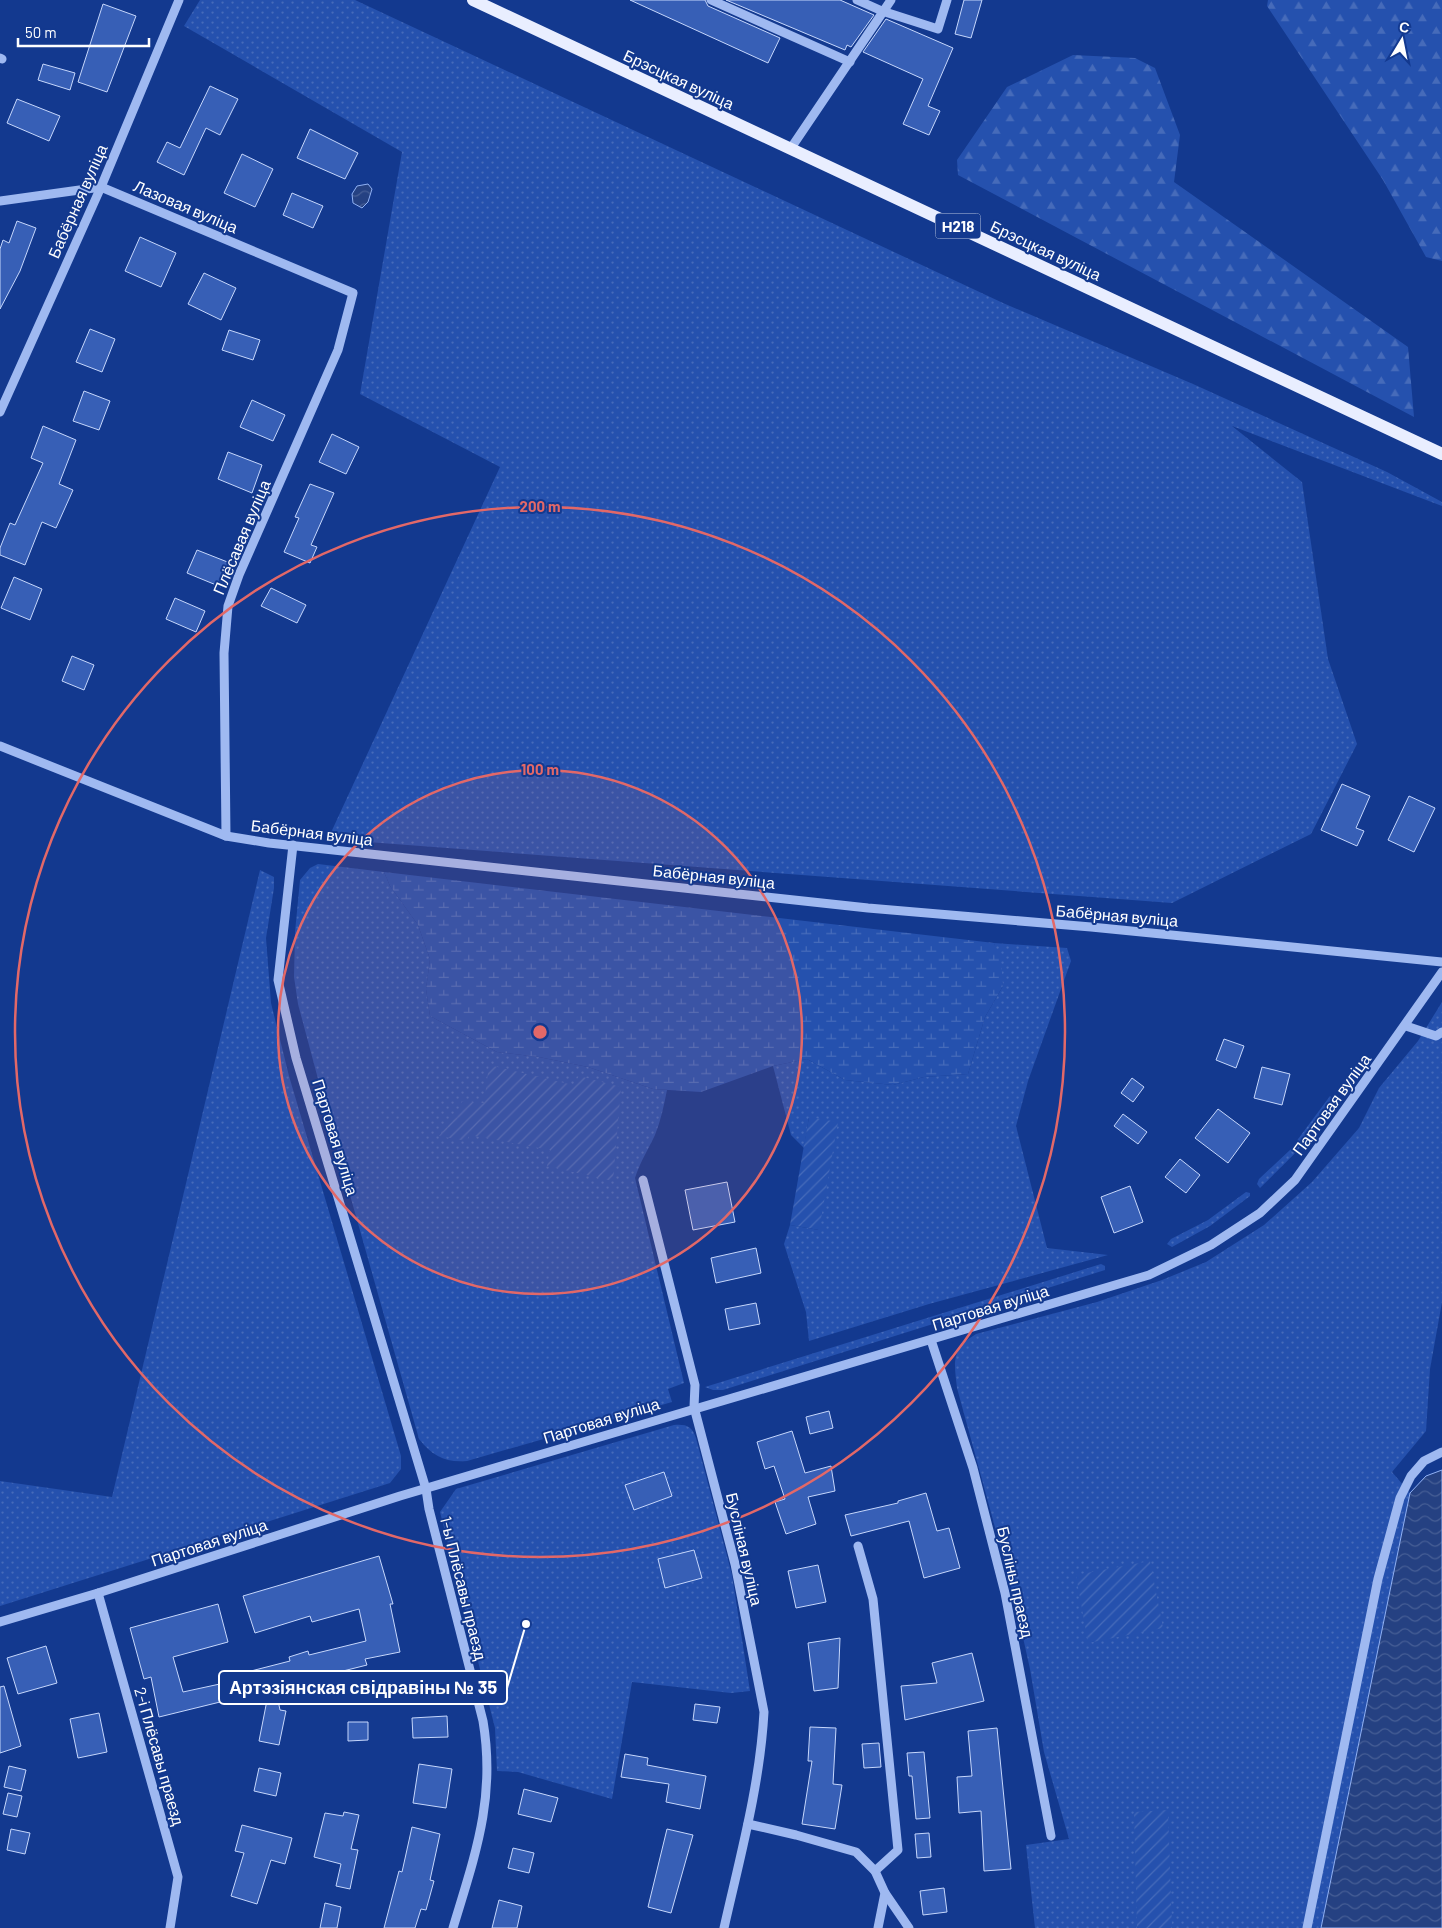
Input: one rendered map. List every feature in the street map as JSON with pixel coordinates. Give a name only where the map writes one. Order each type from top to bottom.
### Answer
[{"type":"main road","name":"Брэсцкая вуліца","points":[[473,0],[1442,454]]},
{"type":"street","name":"Бабёрная вуліца","points":[[0,412],[101,187],[179,0]]},
{"type":"street","points":[[711,0],[850,62]]},
{"type":"street","points":[[858,0],[882,11],[938,29],[948,0]]},
{"type":"street","points":[[791,148],[891,0]]},
{"type":"street","points":[[0,201],[101,187]]},
{"type":"street","name":"Лазовая вуліца","points":[[101,187],[353,293]]},
{"type":"street","name":"Плёсавая вуліца","points":[[226,836],[224,653],[228,606],[239,575],[338,350],[353,293]]},
{"type":"street","name":"Бабёрная вуліца","points":[[0,746],[226,836],[868,908],[1091,927],[1442,962]]},
{"type":"street","name":"Партовая вуліца","points":[[293,845],[278,980],[296,1058],[426,1489]]},
{"type":"street","name":"Партовая вуліца","points":[[0,1622],[98,1593],[426,1489],[694,1408],[1149,1275],[1211,1245],[1228,1234],[1260,1213],[1295,1180],[1406,1026],[1413,1012],[1442,972]]},
{"type":"street","points":[[1406,1026],[1436,1036],[1442,1032]]},
{"type":"street","name":"Бусліная вуліца","points":[[643,1180],[694,1385],[694,1408],[736,1564],[764,1712],[763,1734],[748,1824],[724,1928]]},
{"type":"street","name":"Бусліны праезд","points":[[931,1340],[973,1468],[1005,1593],[1051,1836]]},
{"type":"street","points":[[1307,1928],[1378,1579],[1400,1498],[1411,1476],[1424,1461],[1442,1452]]},
{"type":"street","name":"1-ы Плёсавы праезд","points":[[426,1489],[429,1509],[483,1721],[488,1749],[488,1783],[482,1831],[453,1928]]},
{"type":"street","points":[[858,1546],[873,1598],[898,1850],[875,1870]]},
{"type":"street","name":"2-і Плёсавы праезд","points":[[98,1593],[178,1877],[170,1928]]},
{"type":"street","points":[[748,1824],[856,1852],[875,1870],[885,1893],[909,1928]]},
{"type":"street","points":[[878,1928],[885,1893]]},
{"type":"green space","points":[[200,0],[355,0],[1003,303],[1193,384],[1387,472],[1442,502],[1442,506],[1232,426],[1302,482],[1328,659],[1357,744],[1311,834],[1172,903],[328,839],[500,467],[360,394],[402,152],[184,26]]},
{"type":"green space","points":[[1268,0],[1442,0],[1442,261],[1426,257],[1383,180],[1267,6]]},
{"type":"green space","points":[[1073,55],[1135,58],[1155,68],[1180,135],[1174,182],[1408,347],[1414,417],[958,175],[957,160],[1007,87]]},
{"type":"green space","points":[[318,864],[384,872],[390,886],[418,925],[430,959],[426,989],[430,1016],[497,1052],[539,1057],[588,1067],[653,1089],[667,1090],[655,1135],[635,1178],[684,1383],[668,1389],[672,1402],[467,1461],[452,1461],[440,1457],[429,1450],[419,1439],[298,1004],[294,977],[295,932],[300,880],[310,868]]},
{"type":"green space","points":[[260,870],[274,877],[266,938],[271,1003],[289,1076],[401,1456],[401,1469],[390,1483],[0,1606],[0,1481],[112,1497]]},
{"type":"green space","points":[[384,872],[994,943],[1001,962],[1003,986],[985,1017],[968,1074],[924,1077],[893,1085],[845,1080],[807,1059],[773,1066],[701,1092],[653,1089],[588,1067],[539,1057],[497,1052],[430,1016],[426,989],[430,959],[418,925],[390,886]]},
{"type":"green space","points":[[994,943],[1067,948],[1071,961],[1028,1081],[1016,1126],[1047,1248],[1108,1255],[929,1304],[809,1341],[806,1312],[784,1244],[790,1225],[819,1230],[809,1117],[804,1148],[791,1135],[773,1066],[807,1059],[845,1080],[893,1085],[924,1077],[968,1074],[985,1017],[1003,986]]},
{"type":"green space","points":[[1442,1002],[1442,1302],[1430,1369],[1426,1431],[1392,1472],[1410,1493],[1321,1928],[1035,1928],[1026,1845],[1069,1839],[1044,1752],[1030,1669],[1014,1597],[957,1388],[955,1363],[958,1351],[962,1345],[976,1334],[1097,1302],[1162,1280],[1206,1262],[1264,1225],[1312,1182],[1359,1128],[1379,1088],[1418,1041]]},
{"type":"green space","points":[[489,1065],[573,1085],[579,1076],[621,1087],[613,1181],[547,1166],[550,1150],[469,1135],[467,1141],[439,1136],[457,1114],[462,1101],[484,1103]]},
{"type":"green space","points":[[1330,1096],[1334,1100],[1320,1124],[1301,1147],[1260,1188],[1257,1184],[1259,1179],[1290,1150]]},
{"type":"green space","points":[[809,1117],[838,1122],[819,1230],[790,1225]]},
{"type":"green space","points":[[1246,1192],[1250,1193],[1250,1196],[1210,1226],[1172,1247],[1167,1244],[1171,1239],[1208,1220]]},
{"type":"green space","points":[[1101,1264],[1105,1266],[1105,1270],[723,1390],[713,1390],[705,1387]]},
{"type":"green space","points":[[674,1425],[688,1427],[693,1431],[696,1438],[732,1575],[750,1691],[731,1693],[632,1682],[612,1799],[518,1772],[497,1771],[495,1728],[440,1512],[456,1489]]},
{"type":"green space","points":[[1150,1561],[1163,1628],[1088,1643],[1076,1575]]},
{"type":"green space","points":[[1168,1810],[1172,1928],[1137,1928],[1134,1812]]},
{"type":"water","points":[[368,184],[372,189],[368,202],[362,208],[353,203],[352,194],[357,186]]},
{"type":"water","points":[[1442,1470],[1442,1928],[1321,1928],[1410,1493],[1426,1476]]},
{"type":"building","points":[[630,0],[705,0],[708,6],[780,38],[768,63]]},
{"type":"building","points":[[726,0],[840,0],[874,15],[851,47],[847,45],[845,50]]},
{"type":"building","points":[[964,0],[982,0],[971,38],[955,34]]},
{"type":"building","points":[[103,4],[136,16],[107,92],[78,82]]},
{"type":"building","points":[[886,19],[953,48],[928,106],[940,111],[929,135],[903,124],[923,79],[863,52]]},
{"type":"building","points":[[43,64],[75,73],[70,90],[38,80]]},
{"type":"building","points":[[210,86],[238,99],[220,135],[206,128],[184,175],[157,162],[167,142],[180,148]]},
{"type":"building","points":[[17,99],[60,116],[49,141],[7,123]]},
{"type":"building","points":[[310,129],[358,153],[345,179],[297,158]]},
{"type":"building","points":[[242,154],[273,169],[255,207],[224,193]]},
{"type":"building","points":[[292,193],[323,206],[313,228],[283,215]]},
{"type":"building","points":[[17,221],[36,228],[20,271],[0,309],[0,249],[3,240],[9,243]]},
{"type":"building","points":[[140,237],[176,253],[161,287],[125,271]]},
{"type":"building","points":[[204,273],[236,288],[221,320],[188,304]]},
{"type":"building","points":[[90,329],[115,339],[102,372],[76,362]]},
{"type":"building","points":[[229,330],[260,340],[253,360],[222,350]]},
{"type":"building","points":[[84,391],[110,401],[99,430],[73,421]]},
{"type":"building","points":[[252,400],[285,415],[273,441],[240,427]]},
{"type":"building","points":[[43,426],[76,440],[59,484],[73,490],[56,528],[42,522],[25,565],[0,555],[0,548],[10,523],[15,525],[43,463],[31,458]]},
{"type":"building","points":[[332,434],[359,447],[346,474],[319,462]]},
{"type":"building","points":[[228,452],[262,465],[252,493],[218,479]]},
{"type":"building","points":[[310,484],[334,493],[311,545],[317,547],[310,563],[284,552],[299,518],[295,517]]},
{"type":"building","points":[[197,550],[230,563],[221,587],[187,573]]},
{"type":"building","points":[[14,577],[42,589],[30,620],[1,608]]},
{"type":"building","points":[[271,588],[306,605],[297,623],[261,606]]},
{"type":"building","points":[[175,598],[205,611],[196,632],[166,619]]},
{"type":"building","points":[[72,656],[94,665],[84,690],[62,681]]},
{"type":"building","points":[[1342,784],[1370,796],[1356,828],[1364,831],[1357,846],[1321,830]]},
{"type":"building","points":[[1409,796],[1435,808],[1414,852],[1388,840]]},
{"type":"building","points":[[1224,1039],[1244,1046],[1236,1068],[1216,1060]]},
{"type":"building","points":[[1262,1067],[1290,1074],[1282,1105],[1254,1098]]},
{"type":"building","points":[[1132,1078],[1144,1087],[1133,1102],[1121,1093]]},
{"type":"building","points":[[1218,1109],[1250,1133],[1228,1163],[1195,1138]]},
{"type":"building","points":[[1123,1114],[1147,1132],[1138,1144],[1114,1126]]},
{"type":"building","points":[[1180,1159],[1200,1175],[1186,1193],[1165,1177]]},
{"type":"building","points":[[727,1182],[735,1222],[693,1230],[685,1190]]},
{"type":"building","points":[[1130,1186],[1143,1222],[1114,1233],[1101,1197]]},
{"type":"building","points":[[756,1248],[761,1273],[716,1283],[711,1258]]},
{"type":"building","points":[[756,1303],[760,1324],[729,1330],[725,1309]]},
{"type":"building","points":[[829,1411],[833,1428],[810,1434],[806,1417]]},
{"type":"building","points":[[792,1431],[805,1473],[831,1466],[835,1491],[808,1497],[816,1524],[786,1534],[775,1502],[785,1499],[774,1466],[765,1469],[757,1442]]},
{"type":"building","points":[[664,1472],[672,1496],[634,1510],[625,1485]]},
{"type":"building","points":[[926,1493],[937,1531],[949,1528],[960,1568],[924,1578],[909,1521],[851,1536],[845,1515],[898,1503],[898,1501]]},
{"type":"building","points":[[694,1550],[702,1578],[665,1588],[658,1559]]},
{"type":"building","points":[[379,1556],[393,1604],[390,1604],[400,1652],[365,1659],[367,1665],[323,1676],[323,1672],[275,1686],[280,1710],[286,1711],[279,1745],[259,1741],[269,1690],[159,1717],[151,1677],[144,1679],[130,1628],[218,1604],[228,1642],[173,1657],[183,1692],[252,1677],[251,1671],[290,1661],[289,1657],[308,1651],[309,1655],[366,1641],[359,1609],[312,1622],[310,1616],[255,1633],[243,1596]]},
{"type":"building","points":[[818,1565],[826,1602],[796,1608],[788,1571]]},
{"type":"building","points":[[840,1638],[838,1688],[814,1691],[808,1643]]},
{"type":"building","points":[[46,1646],[57,1683],[18,1694],[7,1658]]},
{"type":"building","points":[[972,1653],[984,1701],[905,1720],[901,1686],[937,1683],[932,1663]]},
{"type":"building","points":[[4,1686],[21,1746],[0,1753],[0,1687]]},
{"type":"building","points":[[695,1704],[720,1707],[717,1723],[693,1720]]},
{"type":"building","points":[[99,1713],[107,1752],[78,1758],[70,1719]]},
{"type":"building","points":[[447,1716],[448,1737],[413,1738],[412,1718]]},
{"type":"building","points":[[348,1722],[368,1722],[368,1740],[348,1741]]},
{"type":"building","points":[[810,1727],[836,1728],[833,1784],[842,1785],[835,1829],[802,1824],[812,1761],[808,1761]]},
{"type":"building","points":[[997,1728],[1011,1869],[984,1871],[981,1811],[959,1813],[957,1777],[972,1776],[968,1731]]},
{"type":"building","points":[[879,1743],[881,1767],[864,1768],[862,1744]]},
{"type":"building","points":[[924,1752],[930,1818],[916,1819],[912,1776],[909,1776],[907,1753]]},
{"type":"building","points":[[625,1754],[648,1758],[647,1765],[706,1776],[700,1809],[666,1802],[669,1784],[621,1777]]},
{"type":"building","points":[[419,1764],[452,1769],[446,1808],[413,1803]]},
{"type":"building","points":[[9,1766],[26,1770],[21,1791],[4,1787]]},
{"type":"building","points":[[259,1768],[281,1773],[276,1796],[254,1791]]},
{"type":"building","points":[[524,1789],[558,1798],[551,1822],[518,1814]]},
{"type":"building","points":[[8,1793],[22,1796],[17,1817],[3,1814]]},
{"type":"building","points":[[344,1812],[359,1815],[351,1849],[358,1850],[350,1889],[336,1886],[341,1864],[314,1857],[325,1813],[343,1816]]},
{"type":"building","points":[[242,1825],[292,1838],[285,1864],[271,1860],[257,1904],[231,1896],[244,1853],[235,1851]]},
{"type":"building","points":[[412,1827],[440,1834],[430,1880],[434,1881],[426,1910],[421,1909],[415,1928],[384,1928],[399,1871],[402,1872]]},
{"type":"building","points":[[11,1829],[30,1833],[25,1854],[7,1850]]},
{"type":"building","points":[[667,1829],[693,1835],[671,1913],[648,1907]]},
{"type":"building","points":[[929,1833],[931,1857],[917,1858],[915,1834]]},
{"type":"building","points":[[513,1848],[534,1853],[529,1873],[508,1868]]},
{"type":"building","points":[[944,1888],[947,1912],[923,1915],[920,1891]]},
{"type":"building","points":[[499,1900],[522,1906],[517,1928],[492,1928]]},
{"type":"building","points":[[325,1903],[341,1907],[337,1928],[320,1928]]},
{"type":"place","name":"Артэзіянская свідравіны № 35","points":[[526,1624]]}]
